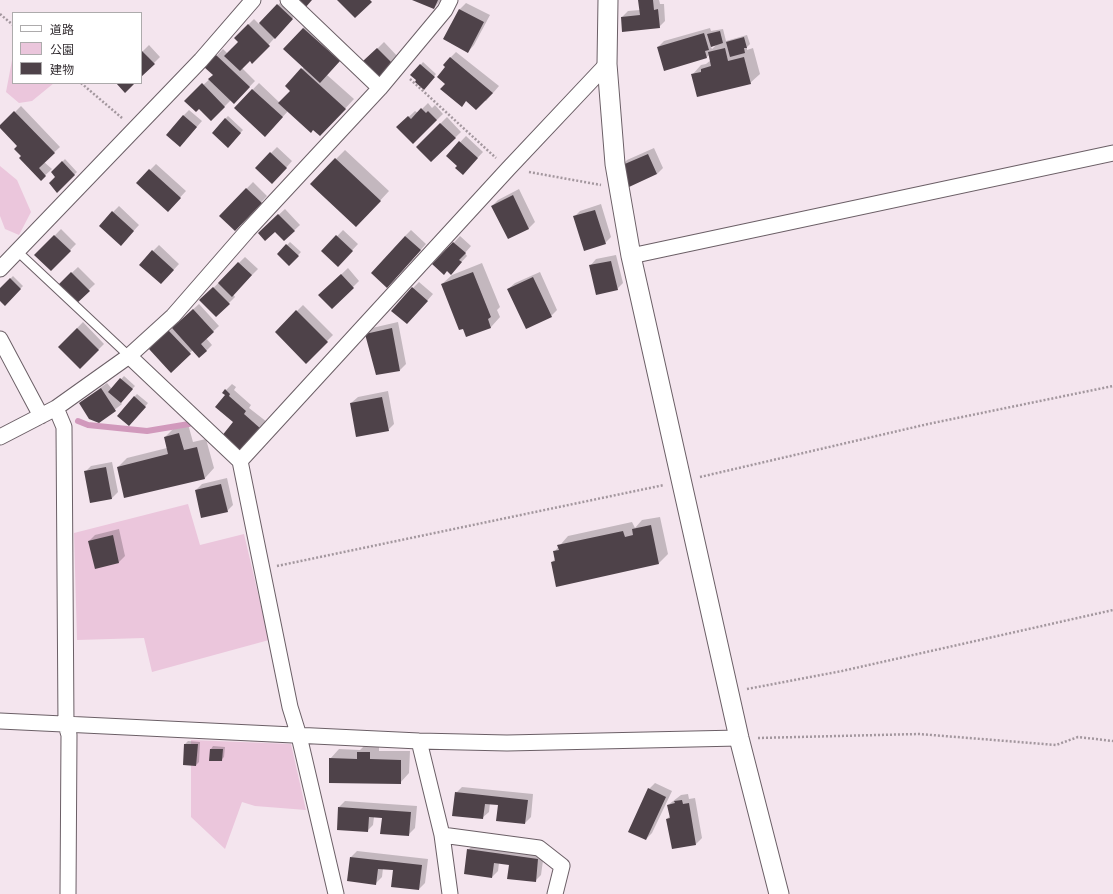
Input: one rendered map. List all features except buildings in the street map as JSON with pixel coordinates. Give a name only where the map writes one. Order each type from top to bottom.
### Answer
[{"type":"street","points":[[0,268],[201,60],[253,0]]},
{"type":"street","points":[[288,0],[380,88]]},
{"type":"street","points":[[0,437],[56,408],[129,356],[172,316],[248,230],[398,68],[445,10],[450,0]]},
{"type":"street","points":[[608,0],[607,64],[615,164],[631,256],[739,738],[779,894]]},
{"type":"street","points":[[240,461],[508,169],[607,64]]},
{"type":"street","points":[[631,256],[1113,153]]},
{"type":"street","points":[[0,339],[41,416]]},
{"type":"street","points":[[129,356],[240,461],[290,707],[299,736],[336,894]]},
{"type":"street","points":[[56,408],[64,427],[66,725],[69,735],[68,894]]},
{"type":"street","points":[[0,721],[419,741],[507,743],[739,738]]},
{"type":"street","points":[[419,741],[442,835],[450,894]]},
{"type":"street","points":[[442,835],[539,848],[562,866],[555,894]]},
{"type":"lane","points":[[17,251],[129,356]]},
{"type":"path","points":[[0,14],[12,24]]},
{"type":"path","points":[[398,68],[508,169],[619,189]]},
{"type":"path","points":[[82,84],[135,128]]},
{"type":"path","points":[[729,693],[842,671],[1113,610]]},
{"type":"path","points":[[739,738],[919,734],[1056,745],[1078,737],[1113,742]]},
{"type":"green space","points":[[12,60],[12,84],[53,84],[32,101],[19,103],[6,92]]},
{"type":"green space","points":[[0,166],[17,180],[31,212],[19,235],[5,229],[0,216]]},
{"type":"green space","points":[[188,504],[200,545],[244,534],[269,640],[152,672],[144,638],[77,640],[74,533]]},
{"type":"green space","points":[[191,740],[291,744],[306,810],[255,806],[242,802],[225,849],[191,817]]},
{"type":"waterway","points":[[78,421],[88,425],[147,431],[189,424]]}]
